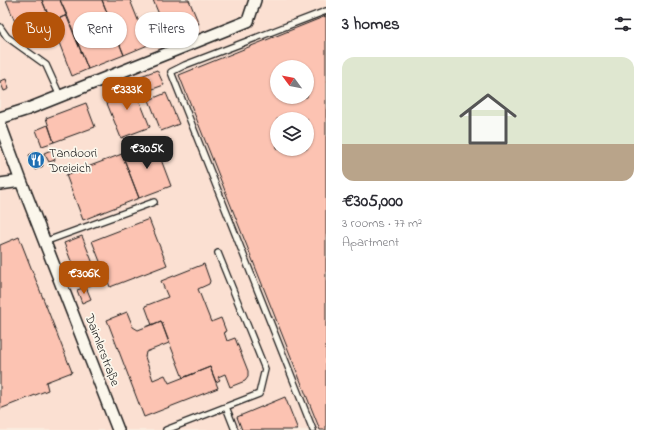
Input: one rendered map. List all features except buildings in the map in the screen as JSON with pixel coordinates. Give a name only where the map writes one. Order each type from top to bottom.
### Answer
[{"type":"street","points":[[0,118],[28,109],[248,21],[256,0]]},
{"type":"street","name":"Daimlerstraße","points":[[0,124],[44,242],[118,430]]},
{"type":"street","points":[[0,184],[21,181]]},
{"type":"lane","points":[[312,430],[171,72],[185,65],[326,11]]},
{"type":"lane","points":[[0,27],[7,37],[46,65],[60,96]]},
{"type":"lane","points":[[44,242],[154,202]]},
{"type":"lane","points":[[166,430],[259,394],[266,369],[218,253]]},
{"type":"lane","points":[[226,407],[235,430]]},
{"type":"shaded area","points":[[0,0],[326,0],[326,430],[0,430]]},
{"type":"place","name":"Tandoori Dreieich","points":[[36,160]]}]
